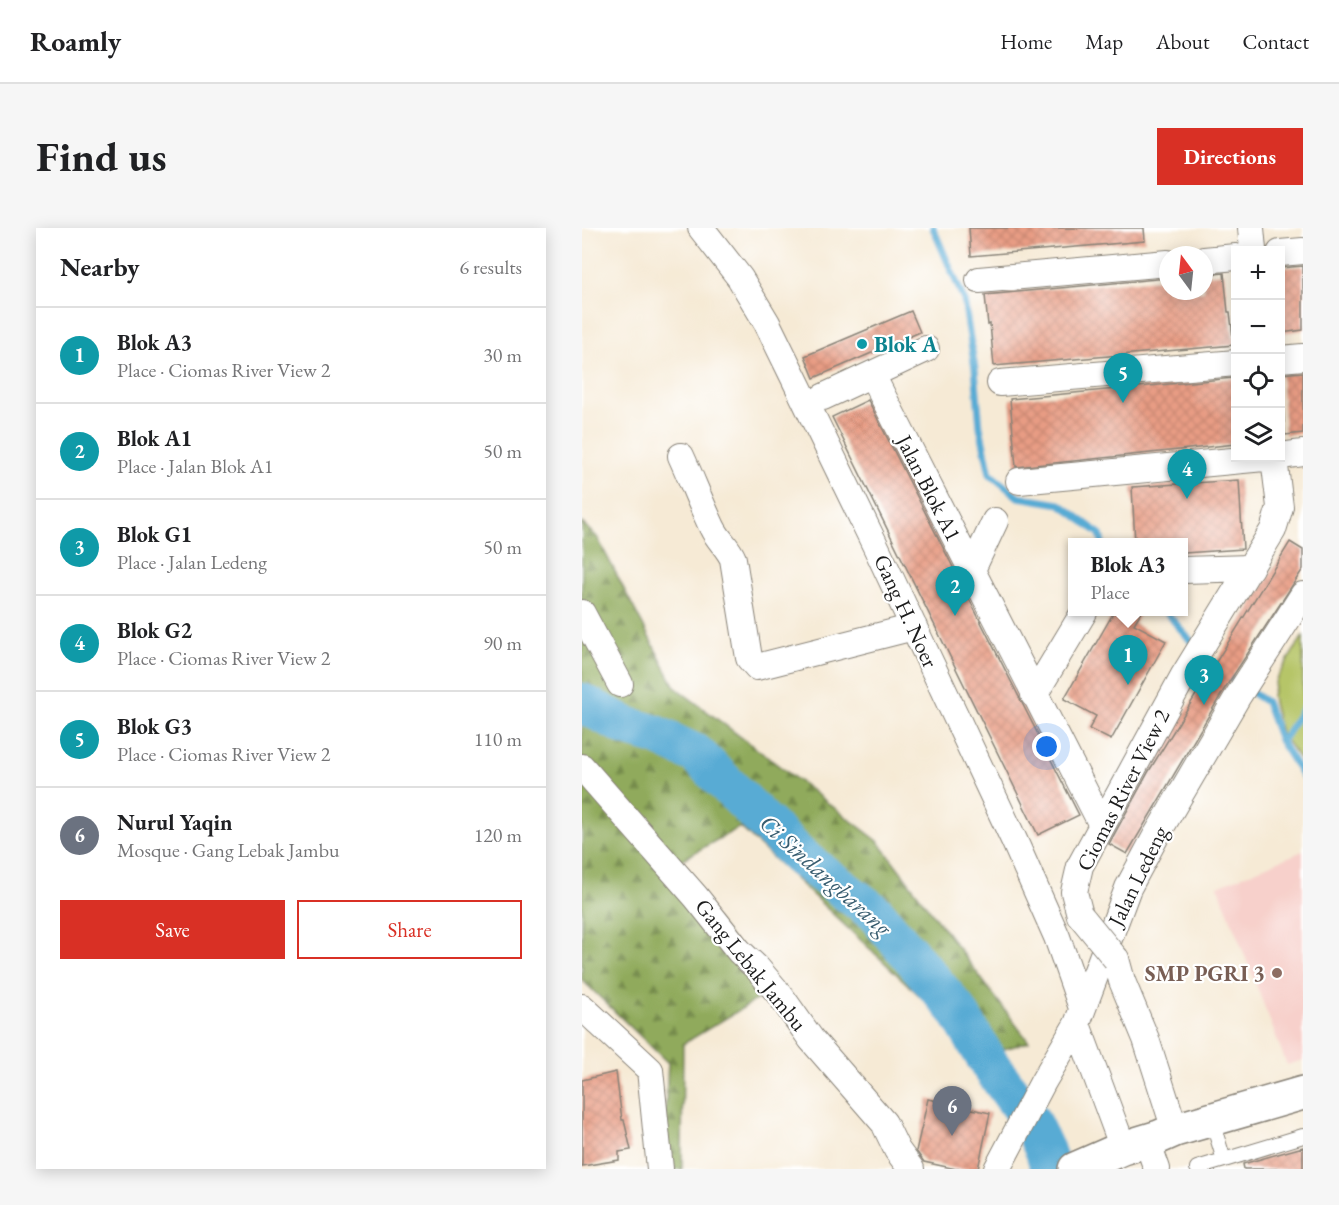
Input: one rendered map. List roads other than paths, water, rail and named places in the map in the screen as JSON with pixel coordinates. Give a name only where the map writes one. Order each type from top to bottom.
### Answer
[{"type":"main road","points":[[1129,1153],[1206,1122],[1303,1093]]},
{"type":"street","points":[[1251,228],[1252,246]]},
{"type":"street","name":"Gang H. Noer","points":[[713,231],[767,323],[1014,840],[1057,937],[1079,1016],[1129,1153]]},
{"type":"street","points":[[1285,252],[1303,250]]},
{"type":"street","points":[[1213,259],[1231,257]]},
{"type":"street","points":[[979,280],[1159,264]]},
{"type":"street","points":[[824,397],[926,349]]},
{"type":"street","points":[[1285,359],[1303,357]]},
{"type":"street","points":[[1000,383],[1231,363]]},
{"type":"street","name":"Jalan Blok A1","points":[[872,375],[1102,825]]},
{"type":"street","points":[[1285,455],[1303,453]]},
{"type":"street","points":[[681,456],[712,528],[733,559],[749,658],[757,667],[914,627]]},
{"type":"street","points":[[1019,481],[1231,461]]},
{"type":"street","name":"Ciomas River View 2","points":[[1129,1153],[1146,1039],[1122,981],[1116,959],[1080,915],[1074,892],[1080,866],[1184,675],[1273,530],[1280,507],[1274,462]]},
{"type":"street","points":[[971,572],[995,520]]},
{"type":"street","points":[[1188,570],[1250,568]]},
{"type":"street","name":"Jalan Ledeng","points":[[997,1169],[1079,1016],[1128,888],[1238,696],[1303,596]]},
{"type":"street","points":[[582,613],[620,684]]},
{"type":"street","points":[[1034,695],[1082,616]]},
{"type":"street","name":"Gang Lebak Jambu","points":[[582,767],[696,897],[739,951],[758,968],[811,1039],[884,1123],[897,1150],[911,1169]]},
{"type":"street","points":[[582,1007],[650,1070],[660,1169]]},
{"type":"lane","points":[[1206,1122],[1216,1134],[1224,1160]]},
{"type":"lane","points":[[1197,1168],[1303,1136]]},
{"type":"waterway","points":[[933,228],[964,300],[975,369],[980,427],[990,474],[1018,497],[1060,504],[1100,534],[1101,538]]},
{"type":"waterway","points":[[1169,616],[1196,647]]},
{"type":"waterway","points":[[1203,655],[1212,666],[1266,702],[1280,740],[1303,776]]},
{"type":"waterway","name":"Ci Sindangbarang","points":[[582,703],[626,726],[656,735],[696,754],[800,857],[875,913],[957,1010],[990,1065],[1030,1120],[1045,1151],[1050,1169]]},
{"type":"waterway","points":[[1285,737],[1303,708]]},
{"type":"place","name":"Blok A","points":[[862,344]]},
{"type":"place","name":"Blok G3","points":[[1123,403]]},
{"type":"place","name":"Blok G2","points":[[1187,499]]},
{"type":"place","name":"Blok A1","points":[[955,616]]},
{"type":"place","name":"Blok A3","points":[[1128,685]]},
{"type":"place","name":"Blok G1","points":[[1204,705]]},
{"type":"place","name":"SMP PGRI 3","points":[[1277,973]]},
{"type":"place","name":"Nurul Yaqin","points":[[952,1136]]}]
